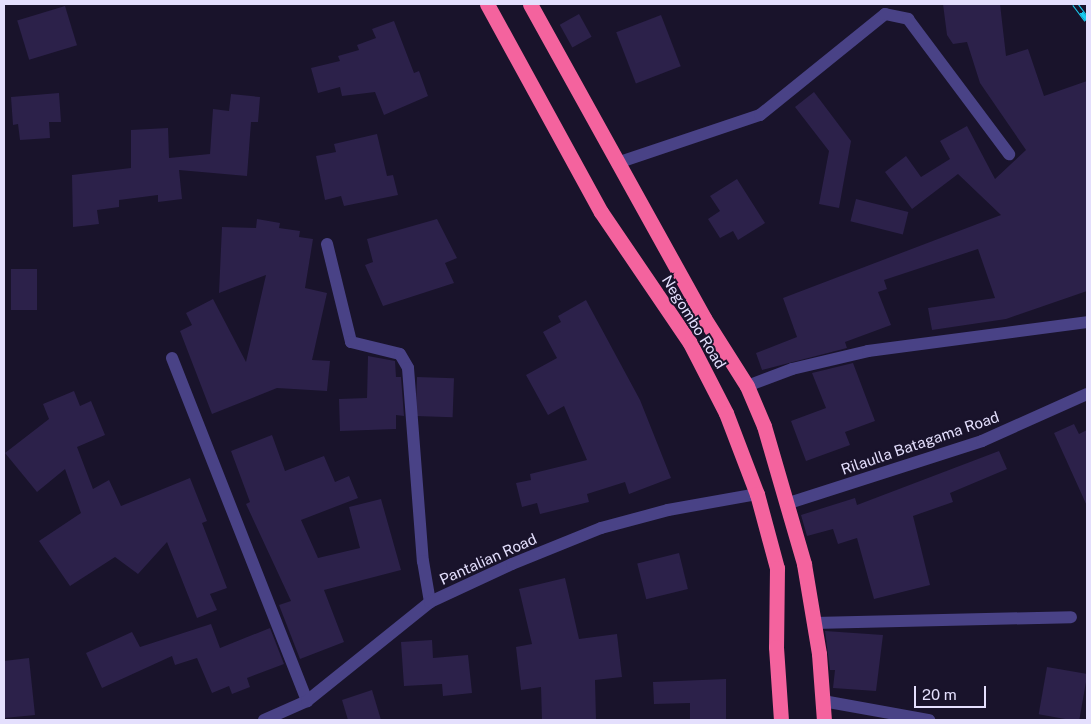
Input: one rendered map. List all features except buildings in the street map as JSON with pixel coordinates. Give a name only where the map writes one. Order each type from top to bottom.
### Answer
[{"type":"highway","name":"Negombo Road","points":[[486,4],[601,212],[694,351],[726,414],[757,494],[777,568],[776,647],[781,720]]},
{"type":"highway","name":"Negombo Road","points":[[530,4],[616,163],[747,386],[789,503],[814,623],[824,720]]},
{"type":"street","points":[[616,163],[660,151],[760,114],[885,14],[908,19],[1009,154]]},
{"type":"street","points":[[328,244],[351,342],[400,354],[408,368],[423,561],[430,602]]},
{"type":"street","points":[[747,386],[792,369],[868,351],[1087,322]]},
{"type":"street","points":[[172,358],[307,701]]},
{"type":"street","name":"Rilaulla Batagama Road","points":[[789,503],[982,441],[1087,394]]},
{"type":"street","name":"Pantalian Road","points":[[264,720],[307,701],[430,602],[601,528],[668,510],[757,494]]},
{"type":"street","points":[[814,623],[1071,617]]},
{"type":"street","points":[[823,701],[929,720]]},
{"type":"railway","points":[[1075,4],[1087,20]]}]
